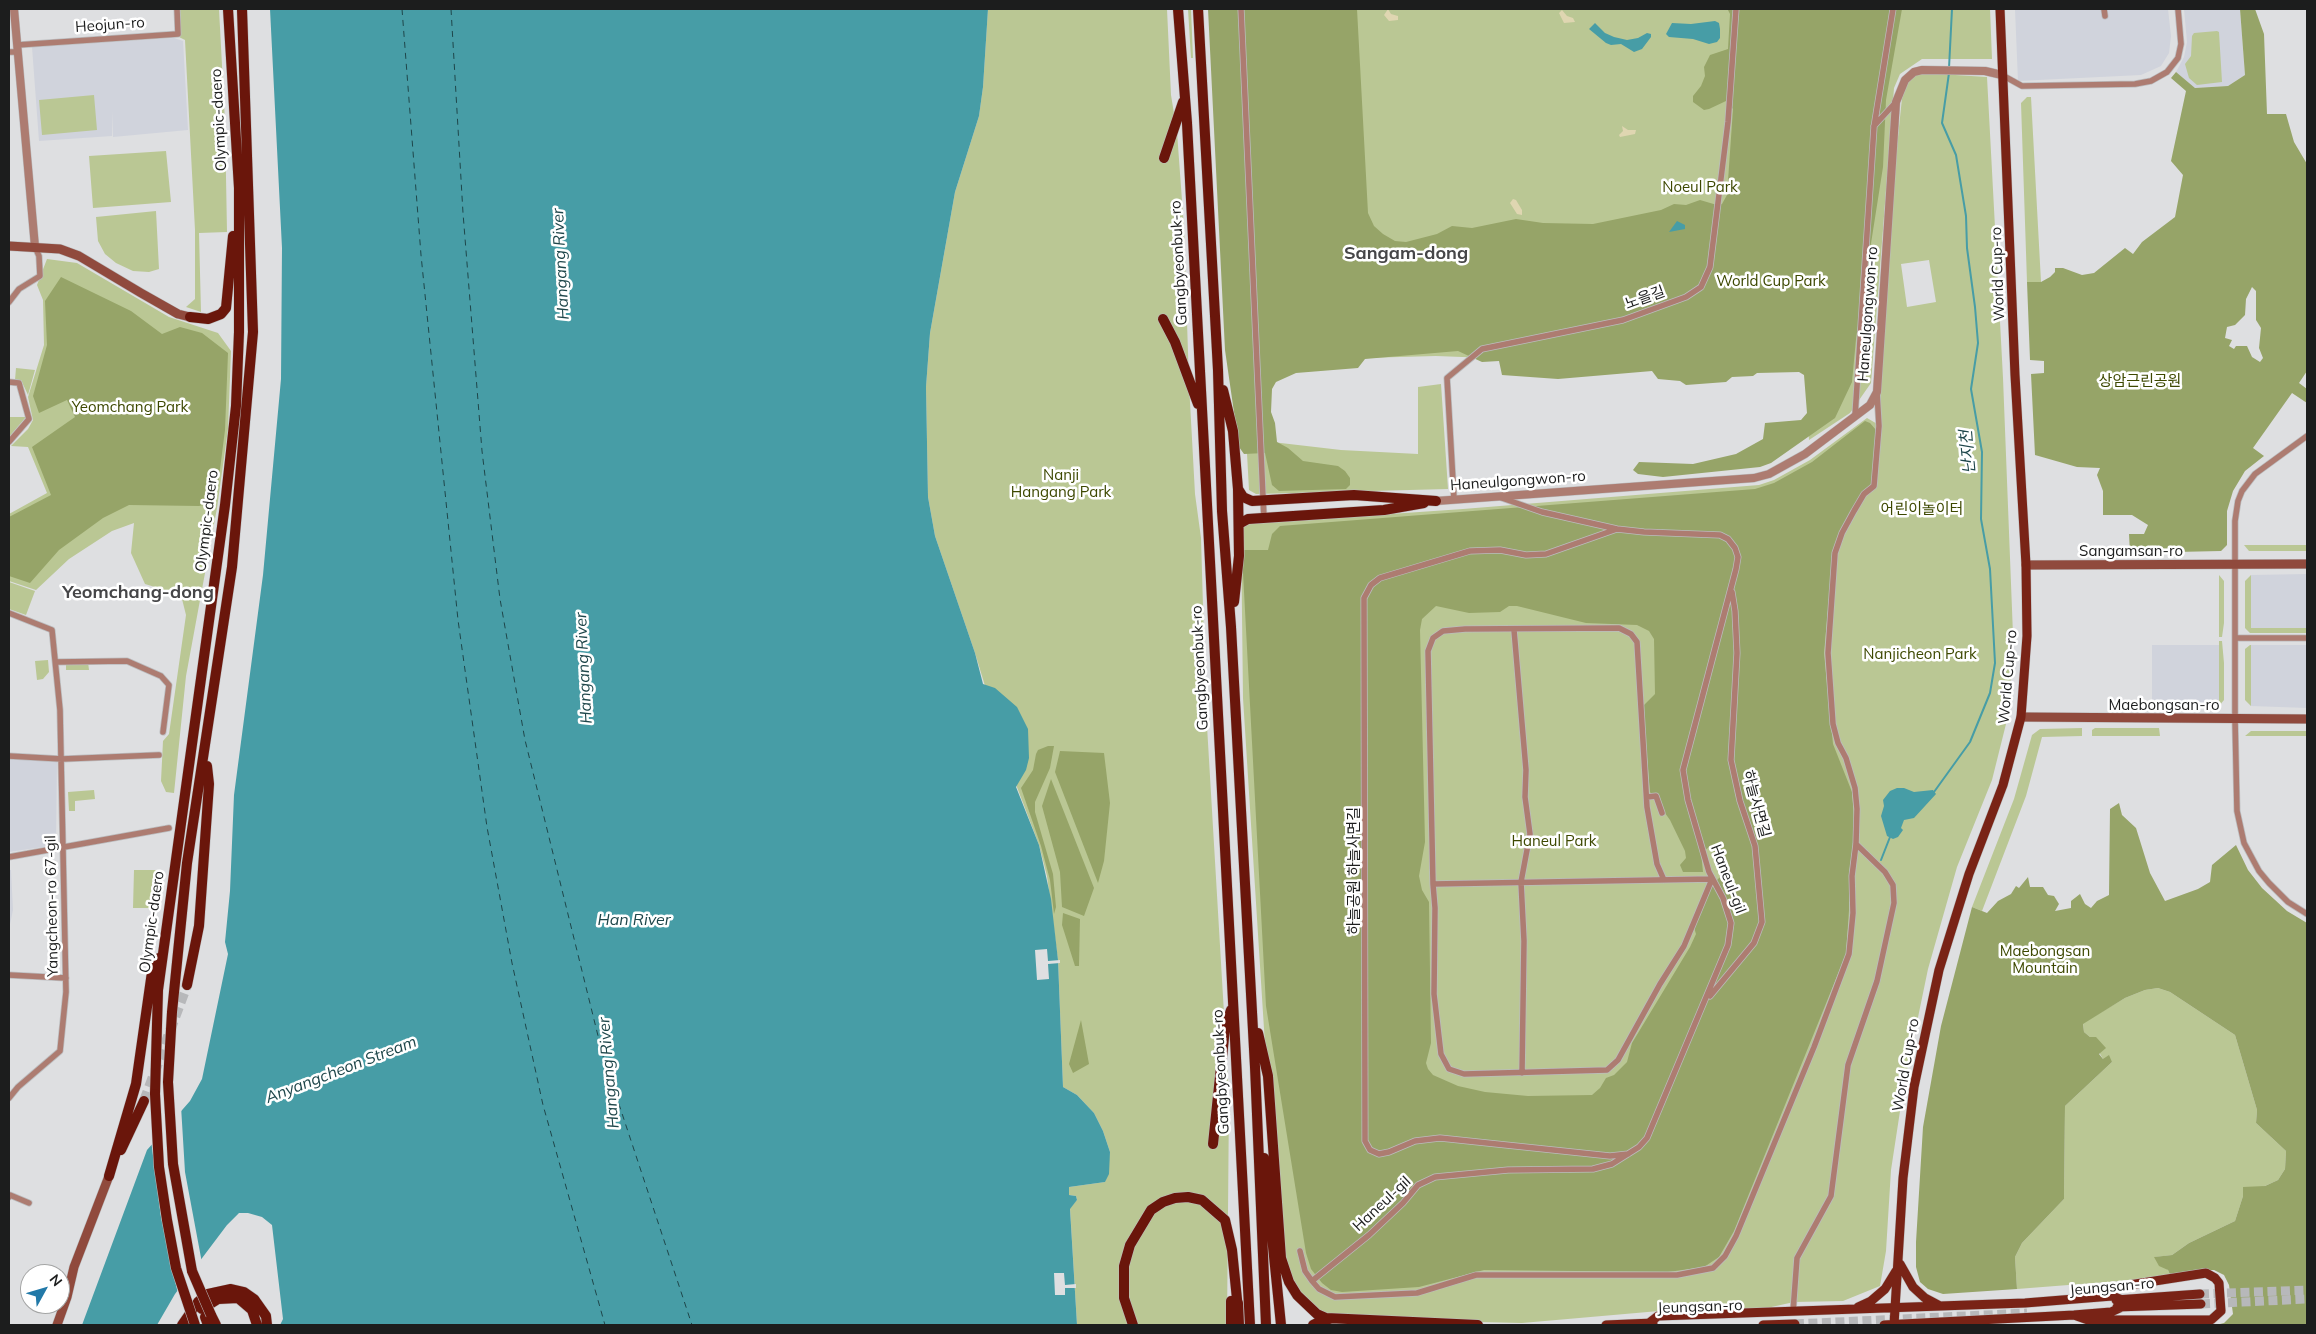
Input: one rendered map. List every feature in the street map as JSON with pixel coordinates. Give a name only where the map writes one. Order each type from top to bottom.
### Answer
[{"type":"highway","name":"Olympic-daero","points":[[195,1325],[176,1268],[167,1220],[159,1167],[155,1094],[158,990],[224,515],[236,406],[240,332],[239,188],[228,9]]},
{"type":"highway","name":"Olympic-daero","points":[[216,1325],[208,1319],[192,1270],[173,1164],[168,1082],[172,1012],[187,863],[206,749],[232,567],[253,332],[242,9]]},
{"type":"highway","name":"Gangbyeonbuk-ro","points":[[1178,9],[1185,96],[1250,1325]]},
{"type":"highway","points":[[1199,9],[1198,21],[1218,370],[1222,511],[1231,628],[1258,1125],[1266,1325]]},
{"type":"highway","points":[[1164,158],[1185,96]]},
{"type":"highway","points":[[190,318],[216,317],[221,314],[228,304],[239,188]]},
{"type":"highway","points":[[1164,319],[1175,342],[1202,417]]},
{"type":"highway","points":[[1218,370],[1233,431],[1238,488],[1239,556],[1231,628]]},
{"type":"highway","points":[[1238,488],[1243,497],[1252,501],[1354,495],[1436,501]]},
{"type":"highway","points":[[1385,496],[1388,505],[1386,510]]},
{"type":"highway","points":[[1239,524],[1248,520],[1386,510],[1436,501]]},
{"type":"highway","points":[[187,986],[199,926],[209,784],[206,749]]},
{"type":"highway","points":[[109,1176],[136,1084],[152,972],[163,948]]},
{"type":"highway","points":[[1251,1002],[1268,1076],[1281,1258],[1289,1282],[1304,1304],[1317,1314],[1341,1320]]},
{"type":"highway","points":[[1213,1144],[1225,1028],[1233,1004]]},
{"type":"highway","points":[[109,1176],[144,1101]]},
{"type":"highway","points":[[1258,1125],[1268,1178],[1281,1325]]},
{"type":"highway","points":[[1133,1325],[1124,1298],[1124,1266],[1130,1245],[1151,1210],[1163,1202],[1175,1198],[1188,1197],[1202,1200],[1225,1220],[1229,1232],[1239,1325]]},
{"type":"highway","points":[[1238,1309],[1238,1256],[1245,1230]]},
{"type":"highway","points":[[1231,1325],[1232,1260]]},
{"type":"highway","points":[[182,1325],[198,1302],[208,1294],[231,1289],[244,1292],[254,1298],[266,1316],[267,1325]]},
{"type":"highway","points":[[188,1325],[209,1303],[228,1297],[246,1303],[256,1316],[257,1325]]},
{"type":"highway","points":[[1313,1325],[1325,1319],[1478,1325]]},
{"type":"main road","points":[[2000,9],[2002,75]]},
{"type":"main road","name":"World Cup-ro","points":[[1894,1325],[1900,1264],[1903,1178],[1914,1087],[1939,970],[1969,874],[2002,785],[2021,717],[2027,636],[2026,565],[2002,75]]},
{"type":"main road","points":[[9,246],[60,249],[79,256],[140,293],[190,318]]},
{"type":"main road","name":"Sangamsan-ro","points":[[2026,565],[2307,564]]},
{"type":"main road","name":"Maebongsan-ro","points":[[2021,717],[2307,719]]},
{"type":"main road","points":[[70,1280],[109,1176]]},
{"type":"main road","points":[[1851,1310],[1871,1301],[1885,1289],[1900,1264],[1913,1287],[1925,1298],[1942,1306]]},
{"type":"main road","points":[[2068,1300],[2084,1292],[2199,1273],[2206,1273],[2215,1278],[2219,1283],[2221,1311],[2211,1320],[2088,1320],[2074,1315]]},
{"type":"main road","name":"Jeungsan-ro","points":[[2026,1310],[2122,1303],[2200,1294]]},
{"type":"main road","points":[[1763,1325],[1795,1318],[1851,1310],[1895,1307],[2068,1300],[2112,1296],[2122,1303],[2111,1312],[1884,1325]]},
{"type":"main road","name":"Jeungsan-ro","points":[[2122,1303],[2201,1304]]},
{"type":"main road","name":"Jeungsan-ro","points":[[1606,1325],[1649,1323],[1658,1316],[1795,1318]]},
{"type":"main road","points":[[1934,1325],[1947,1321]]},
{"type":"street","points":[[9,302],[19,289],[40,276],[39,256],[35,247],[14,9]]},
{"type":"street","name":"Heojun-ro","points":[[18,48],[178,34],[177,9]]},
{"type":"street","points":[[1241,9],[1264,519]]},
{"type":"street","name":"노을길","points":[[1454,499],[1447,378],[1482,349],[1623,320],[1686,297],[1701,286],[1710,267],[1728,122],[1736,9]]},
{"type":"street","points":[[1855,416],[1874,127],[1893,9]]},
{"type":"street","points":[[2104,9],[2105,16]]},
{"type":"street","points":[[2002,75],[2022,86],[2135,84],[2151,81],[2167,72],[2178,58],[2181,44],[2178,9]]},
{"type":"street","points":[[9,52],[18,48]]},
{"type":"street","name":"Haneulgongwon-ro","points":[[1436,501],[1754,478],[1768,474],[1805,454],[1870,404],[1877,392],[1896,102],[1905,80],[1914,72],[1928,70],[1985,70],[2002,75]]},
{"type":"street","points":[[1874,127],[1896,102]]},
{"type":"street","points":[[9,382],[19,383],[29,419],[9,442]]},
{"type":"street","points":[[1300,1251],[1305,1271],[1312,1281],[1319,1290],[1335,1297],[1417,1293],[1476,1275],[1664,1276],[1713,1268],[1720,1262],[1736,1236],[1841,980],[1849,954],[1853,913],[1852,876],[1856,844],[1855,788],[1833,724],[1828,654],[1835,554],[1842,533],[1854,511],[1864,494],[1874,486],[1879,426],[1877,392]]},
{"type":"street","points":[[2307,436],[2255,474],[2242,491],[2236,511],[2235,564],[2237,811],[2244,843],[2258,871],[2268,884],[2288,902],[2307,914]]},
{"type":"street","name":"Haneul-gil","points":[[1312,1281],[1369,1235],[1403,1203],[1418,1185],[1435,1177],[1508,1170],[1593,1169],[1612,1164],[1630,1154],[1648,1138],[1728,945],[1731,923],[1723,898],[1712,879],[1688,800],[1683,770],[1731,590],[1738,557],[1735,548],[1728,539],[1720,535],[1617,529],[1542,512],[1494,496]]},
{"type":"street","name":"하늘공원 하늘사면길","points":[[1617,529],[1546,554],[1526,555],[1500,550],[1470,551],[1380,578],[1371,585],[1364,598],[1366,642],[1365,1141],[1370,1150],[1379,1154],[1415,1141],[1440,1138],[1610,1156],[1630,1154]]},
{"type":"street","name":"하늘사면길","points":[[1703,1006],[1724,977],[1754,944],[1762,922],[1755,846],[1740,801],[1731,760],[1737,653],[1736,612],[1731,590]]},
{"type":"street","name":"Yangcheon-ro 67-gil","points":[[9,613],[52,630],[56,662],[62,759],[66,978],[60,1052],[18,1087],[9,1098]]},
{"type":"street","points":[[1433,884],[1521,882],[1664,880],[1712,879],[1684,946],[1613,1065],[1607,1070],[1597,1072],[1464,1074],[1455,1073],[1444,1063],[1441,1054],[1434,994],[1435,908],[1433,884],[1428,651],[1433,638],[1443,631],[1619,628],[1631,634],[1637,642],[1647,797],[1657,864],[1664,880]]},
{"type":"street","points":[[1514,630],[1526,770],[1525,797],[1530,834],[1521,882],[1524,940],[1522,1073]]},
{"type":"street","points":[[2235,638],[2307,638]]},
{"type":"street","points":[[56,662],[126,661],[161,676],[169,685],[163,732]]},
{"type":"street","points":[[9,756],[62,759],[159,755]]},
{"type":"street","points":[[1647,797],[1656,796],[1662,813]]},
{"type":"street","points":[[9,857],[170,828]]},
{"type":"street","points":[[1795,1318],[1797,1258],[1831,1196],[1848,1065],[1877,980],[1894,903],[1893,884],[1885,872],[1856,844]]},
{"type":"street","points":[[9,976],[66,978]]},
{"type":"street","points":[[9,1197],[10,1195],[29,1203]]},
{"type":"shaded area","points":[[2015,9],[2168,9],[2171,36],[2169,53],[2161,66],[2141,75],[2018,81]]},
{"type":"shaded area","points":[[2184,9],[2240,9],[2245,75],[2228,86],[2195,88],[2176,72],[2184,57],[2187,42]]},
{"type":"shaded area","points":[[174,38],[183,41],[188,130],[113,137],[112,111],[112,136],[39,141],[32,47]]},
{"type":"shaded area","points":[[2307,574],[2307,628],[2251,628],[2251,575]]},
{"type":"shaded area","points":[[2152,645],[2219,645],[2219,706],[2152,706]]},
{"type":"shaded area","points":[[2251,645],[2307,645],[2307,708],[2251,706]]},
{"type":"shaded area","points":[[9,758],[57,761],[56,845],[9,852]]},
{"type":"shaded area","points":[[9,870],[11,870],[13,910],[9,929]]},
{"type":"green space","points":[[179,9],[219,9],[225,122],[227,232],[199,233],[201,312],[186,307],[195,299],[195,230],[185,40],[179,37]]},
{"type":"green space","name":"Nanji Hangang Park","points":[[988,9],[1167,9],[1171,95],[1177,132],[1184,228],[1189,384],[1195,494],[1201,538],[1206,709],[1229,1098],[1227,1325],[1077,1325],[1070,1208],[1077,1200],[1076,1196],[1069,1195],[1069,1187],[1105,1182],[1110,1152],[1094,1113],[1077,1095],[1063,1087],[1058,960],[1047,876],[1039,845],[1012,774],[975,653],[935,536],[928,497],[926,387],[930,333],[955,192],[979,116],[983,87]]},
{"type":"green space","points":[[1188,9],[1191,9],[1193,58],[1191,58]]},
{"type":"green space","name":"World Cup Park","points":[[1208,9],[1357,9],[1368,213],[1374,226],[1383,234],[1395,241],[1406,242],[1437,234],[1452,226],[1472,228],[1516,219],[1543,223],[1593,224],[1661,210],[1674,204],[1686,205],[1700,200],[1717,205],[1722,204],[1727,195],[1733,109],[1726,101],[1704,110],[1693,102],[1693,96],[1701,86],[1705,76],[1704,67],[1710,55],[1728,49],[1730,14],[1728,10],[1723,9],[1902,9],[1886,100],[1883,167],[1856,339],[1852,382],[1835,418],[1771,463],[1760,467],[1663,477],[1638,474],[1633,470],[1639,462],[1693,464],[1736,454],[1763,439],[1765,423],[1801,420],[1807,413],[1804,375],[1799,372],[1757,373],[1753,376],[1732,377],[1726,382],[1686,385],[1680,381],[1658,379],[1652,371],[1558,379],[1502,375],[1499,361],[1482,362],[1458,351],[1365,359],[1358,368],[1296,373],[1276,382],[1272,389],[1271,412],[1275,423],[1277,442],[1288,448],[1303,461],[1338,466],[1350,478],[1350,485],[1346,489],[1279,491],[1272,485],[1265,453],[1244,454],[1239,447],[1225,350]]},
{"type":"green space","name":"World Cup Park","points":[[1226,9],[1990,9],[1992,59],[1922,59],[1900,74],[1894,88],[1871,383],[1850,413],[1809,440],[1805,370],[1436,356],[1363,358],[1298,369],[1270,383],[1272,442],[1341,450],[1418,454],[1418,387],[1441,384],[1448,489],[1256,494],[1249,490],[1229,125]]},
{"type":"green space","name":"상암근린공원","points":[[2240,9],[2255,9],[2264,34],[2267,114],[2286,114],[2294,142],[2307,164],[2307,371],[2299,383],[2307,389],[2307,403],[2292,393],[2253,448],[2264,456],[2245,471],[2233,491],[2227,511],[2227,545],[2221,551],[2130,553],[2129,534],[2144,534],[2148,525],[2132,515],[2103,515],[2103,491],[2097,475],[2100,468],[2077,467],[2035,455],[2031,374],[2044,373],[2044,361],[2030,360],[2027,282],[2041,282],[2055,272],[2055,268],[2063,268],[2082,275],[2094,273],[2125,248],[2133,254],[2142,242],[2175,217],[2183,175],[2171,161],[2186,91],[2171,78],[2176,72],[2195,88],[2228,86],[2245,75]],"holes":[[[2252,287],[2256,291],[2256,320],[2261,328],[2259,348],[2263,358],[2260,362],[2252,357],[2247,346],[2236,346],[2234,349],[2229,346],[2232,340],[2225,338],[2227,327],[2235,325],[2245,315],[2246,299]]]},
{"type":"green space","points":[[2219,32],[2222,82],[2197,85],[2189,78],[2185,64],[2191,56],[2192,36],[2194,33]]},
{"type":"green space","name":"Haneul Park","points":[[1924,73],[1987,77],[2003,378],[2013,635],[2009,712],[1992,780],[1957,867],[1928,969],[1904,1085],[1891,1170],[1886,1251],[1880,1286],[1843,1301],[1794,1302],[1758,1310],[1659,1311],[1522,1323],[1351,1319],[1330,1316],[1316,1309],[1300,1295],[1284,1268],[1267,1076],[1243,698],[1241,530],[1245,524],[1463,509],[1759,485],[1774,480],[1810,460],[1867,418],[1879,425],[1877,392],[1887,243],[1902,98],[1907,83],[1916,75]],"holes":[[[1929,260],[1936,302],[1907,307],[1901,264]]]},
{"type":"green space","points":[[94,95],[97,130],[42,135],[39,100]]},
{"type":"green space","points":[[2027,97],[2031,97],[2041,282],[2027,282],[2021,103]]},
{"type":"green space","points":[[166,151],[171,202],[93,208],[89,156]]},
{"type":"green space","points":[[156,211],[159,269],[149,272],[133,271],[116,263],[105,254],[98,241],[96,217]]},
{"type":"green space","name":"Yeomchang Park","points":[[47,259],[77,263],[169,317],[218,333],[231,351],[228,429],[217,508],[186,676],[174,793],[166,792],[161,781],[163,741],[169,734],[186,615],[181,595],[145,584],[131,553],[134,523],[112,531],[69,559],[36,590],[9,581],[9,514],[47,493],[28,447],[11,446],[28,429],[33,420],[28,397],[44,345],[43,300],[37,285]]},
{"type":"green space","name":"Yeomchang Park","points":[[61,277],[131,311],[162,334],[180,327],[202,333],[228,353],[225,430],[218,485],[212,503],[199,506],[129,505],[103,518],[59,550],[30,583],[9,576],[9,517],[51,495],[32,447],[75,417],[67,400],[39,413],[33,396],[47,345],[45,301]]},
{"type":"green space","points":[[16,368],[35,370],[28,395],[21,380],[15,380]]},
{"type":"green space","points":[[9,417],[26,417],[9,437]]},
{"type":"green space","name":"Haneul Park","points":[[1865,421],[1870,423],[1876,430],[1872,484],[1864,493],[1833,555],[1824,653],[1833,744],[1852,792],[1855,831],[1849,874],[1846,954],[1734,1231],[1719,1257],[1704,1267],[1668,1272],[1484,1270],[1419,1287],[1342,1292],[1331,1290],[1322,1283],[1311,1269],[1306,1253],[1266,1006],[1242,554],[1244,550],[1268,550],[1272,534],[1280,526],[1755,489],[1774,483],[1812,462]],"holes":[[[1436,606],[1469,613],[1500,612],[1509,606],[1517,606],[1586,623],[1637,625],[1649,631],[1654,639],[1655,694],[1644,705],[1643,711],[1650,792],[1670,820],[1685,851],[1686,858],[1680,865],[1683,872],[1703,872],[1701,852],[1708,848],[1714,852],[1724,867],[1725,872],[1712,885],[1693,924],[1696,934],[1690,947],[1632,1043],[1627,1062],[1614,1075],[1606,1078],[1600,1088],[1592,1095],[1528,1096],[1485,1092],[1458,1086],[1433,1075],[1426,1063],[1431,1043],[1429,902],[1422,890],[1419,876],[1425,842],[1420,630],[1422,619]]]},
{"type":"green space","points":[[2244,545],[2307,545],[2307,551],[2249,551]]},
{"type":"green space","points":[[2219,575],[2224,581],[2222,637],[2219,637]]},
{"type":"green space","points":[[2251,575],[2251,628],[2307,628],[2307,633],[2250,633],[2245,628],[2245,581]]},
{"type":"green space","points":[[9,582],[35,591],[26,615],[9,609]]},
{"type":"green space","points":[[2219,641],[2222,641],[2224,663],[2224,700],[2219,706]]},
{"type":"green space","points":[[2250,645],[2251,706],[2245,700],[2245,649]]},
{"type":"green space","points":[[48,660],[49,672],[43,679],[37,680],[35,661]]},
{"type":"green space","points":[[66,662],[88,662],[89,670],[66,670]]},
{"type":"green space","points":[[2082,728],[2082,736],[2042,737],[2026,796],[1982,911],[1972,907],[2014,799],[2032,735],[2040,729]]},
{"type":"green space","points":[[2095,728],[2159,728],[2160,736],[2092,736],[2092,730]]},
{"type":"green space","points":[[2251,731],[2307,731],[2307,736],[2245,736]]},
{"type":"green space","points":[[1054,746],[1050,768],[1035,802],[1035,812],[1053,874],[1056,907],[1054,914],[1050,880],[1041,846],[1021,788],[1033,770],[1038,750]]},
{"type":"green space","points":[[1060,751],[1104,753],[1110,803],[1104,861],[1098,883],[1055,772]]},
{"type":"green space","points":[[1051,779],[1094,888],[1084,916],[1062,907],[1060,872],[1042,806]]},
{"type":"green space","points":[[94,790],[95,799],[75,801],[75,811],[69,811],[68,792]]},
{"type":"green space","name":"Maebongsan Mountain","points":[[2119,803],[2122,815],[2136,828],[2150,873],[2165,901],[2198,889],[2210,882],[2212,865],[2236,845],[2248,870],[2262,888],[2287,911],[2307,923],[2307,1325],[2216,1325],[2224,1323],[2233,1314],[2229,1285],[2224,1275],[2214,1270],[2207,1270],[2171,1277],[2168,1270],[2159,1266],[2154,1257],[2172,1255],[2189,1243],[2235,1221],[2243,1196],[2243,1187],[2265,1186],[2278,1180],[2285,1169],[2286,1151],[2256,1123],[2257,1110],[2235,1035],[2170,992],[2158,988],[2145,990],[2125,998],[2083,1024],[2084,1032],[2090,1037],[2096,1037],[2106,1048],[2099,1054],[2103,1059],[2109,1055],[2112,1062],[2065,1106],[2064,1199],[2022,1243],[2015,1257],[2017,1289],[1943,1294],[1928,1289],[1920,1282],[1916,1267],[1916,1242],[1923,1127],[1941,1026],[1972,907],[1987,913],[1998,901],[2011,894],[2016,886],[2019,888],[2028,877],[2030,887],[2043,887],[2048,895],[2054,896],[2059,904],[2055,911],[2071,908],[2071,901],[2080,894],[2085,904],[2091,908],[2097,901],[2109,895],[2110,809]]},
{"type":"green space","points":[[134,870],[157,870],[155,908],[133,908]]},
{"type":"green space","points":[[1063,913],[1080,919],[1079,966],[1075,966],[1062,925]]},
{"type":"green space","points":[[2158,988],[2170,992],[2235,1035],[2257,1110],[2256,1123],[2286,1151],[2285,1169],[2278,1180],[2243,1196],[2235,1221],[2189,1243],[2172,1255],[2155,1257],[2168,1270],[2171,1277],[2017,1289],[2015,1257],[2022,1243],[2064,1199],[2065,1106],[2112,1062],[2103,1059],[2090,1037],[2084,1032],[2083,1023],[2125,998],[2145,990]]},
{"type":"green space","points":[[1081,1020],[1089,1064],[1073,1073],[1069,1064]]},
{"type":"sand","points":[[1388,9],[1391,14],[1398,16],[1398,20],[1389,21],[1384,15]]},
{"type":"sand","points":[[1562,10],[1567,16],[1573,18],[1575,22],[1564,23],[1559,13]]},
{"type":"sand","points":[[1622,126],[1628,130],[1636,130],[1635,134],[1620,137],[1619,135],[1623,131]]},
{"type":"sand","points":[[1513,199],[1516,200],[1522,210],[1522,215],[1517,214],[1510,203]]},
{"type":"water","name":"Han River","points":[[270,9],[988,9],[983,87],[979,116],[955,192],[930,333],[926,387],[928,497],[935,536],[975,653],[983,684],[995,688],[1017,707],[1028,729],[1029,758],[1026,770],[1016,787],[1039,845],[1051,899],[1058,960],[1063,1087],[1077,1095],[1094,1113],[1110,1152],[1109,1174],[1105,1182],[1069,1187],[1069,1195],[1076,1196],[1077,1200],[1070,1209],[1077,1325],[280,1325],[283,1319],[272,1225],[262,1217],[248,1213],[239,1213],[227,1225],[175,1294],[157,1325],[82,1325],[147,1150],[190,1101],[202,1079],[228,954],[225,942],[230,891],[234,795],[263,575],[281,379],[282,248]]},
{"type":"water","points":[[1715,21],[1719,23],[1720,29],[1720,38],[1717,42],[1709,44],[1693,39],[1669,37],[1666,34],[1672,23],[1691,24]]},
{"type":"water","points":[[1595,23],[1605,33],[1614,37],[1627,40],[1638,38],[1647,33],[1651,34],[1651,37],[1642,49],[1634,52],[1621,44],[1611,45],[1606,43],[1589,29]]},
{"type":"water","points":[[1677,221],[1685,225],[1685,229],[1669,232]]},
{"type":"water","points":[[1904,788],[1914,792],[1933,790],[1936,794],[1914,818],[1904,820],[1901,828],[1903,830],[1898,837],[1893,839],[1887,836],[1881,816],[1884,806],[1883,800],[1890,791]]},
{"type":"pier","points":[[1047,949],[1048,961],[1060,960],[1060,963],[1048,964],[1049,979],[1037,980],[1035,950]]},
{"type":"pier","points":[[181,1106],[185,1172],[202,1263],[178,1294],[161,1217],[151,1140]]},
{"type":"pier","points":[[1054,1273],[1064,1273],[1065,1285],[1076,1284],[1076,1288],[1065,1288],[1065,1295],[1055,1295]]},
{"type":"waterway","name":"난지천","points":[[1949,68],[1952,9]]},
{"type":"waterway","name":"난지천","points":[[1934,792],[1970,742],[1990,693],[1995,663],[1990,569],[1981,519],[1982,452],[1971,389],[1978,343],[1975,307],[1967,248],[1966,216],[1956,155],[1942,123],[1949,73]]},
{"type":"waterway","name":"난지천","points":[[1881,860],[1890,837]]},
{"type":"ferry route","points":[[402,9],[421,255],[458,620],[487,827],[512,963],[543,1105],[605,1325]]},
{"type":"ferry route","points":[[451,9],[463,213],[482,451],[500,599],[525,740],[603,1056],[692,1325]]},
{"type":"tunnel","points":[[144,1101],[187,985]]},
{"type":"tunnel","points":[[2200,1294],[2307,1290]]},
{"type":"tunnel","points":[[2201,1304],[2307,1299]]},
{"type":"tunnel","points":[[1795,1324],[2027,1313]]},
{"type":"district","name":"Sangam-dong","points":[[1406,254]]},
{"type":"district","name":"Yeomchang-dong","points":[[138,593]]},
{"type":"park label","name":"Noeul Park","points":[[1700,187]]},
{"type":"park label","name":"어린이놀이터","points":[[1922,509]]},
{"type":"park label","name":"Nanjicheon Park","points":[[1920,654]]},
{"type":"water label","name":"Hangang River","points":[[561,264]]},
{"type":"water label","name":"Hangang River","points":[[584,668]]},
{"type":"water label","name":"Anyangcheon Stream","points":[[341,1070]]},
{"type":"water label","name":"Hangang River","points":[[609,1073]]}]
